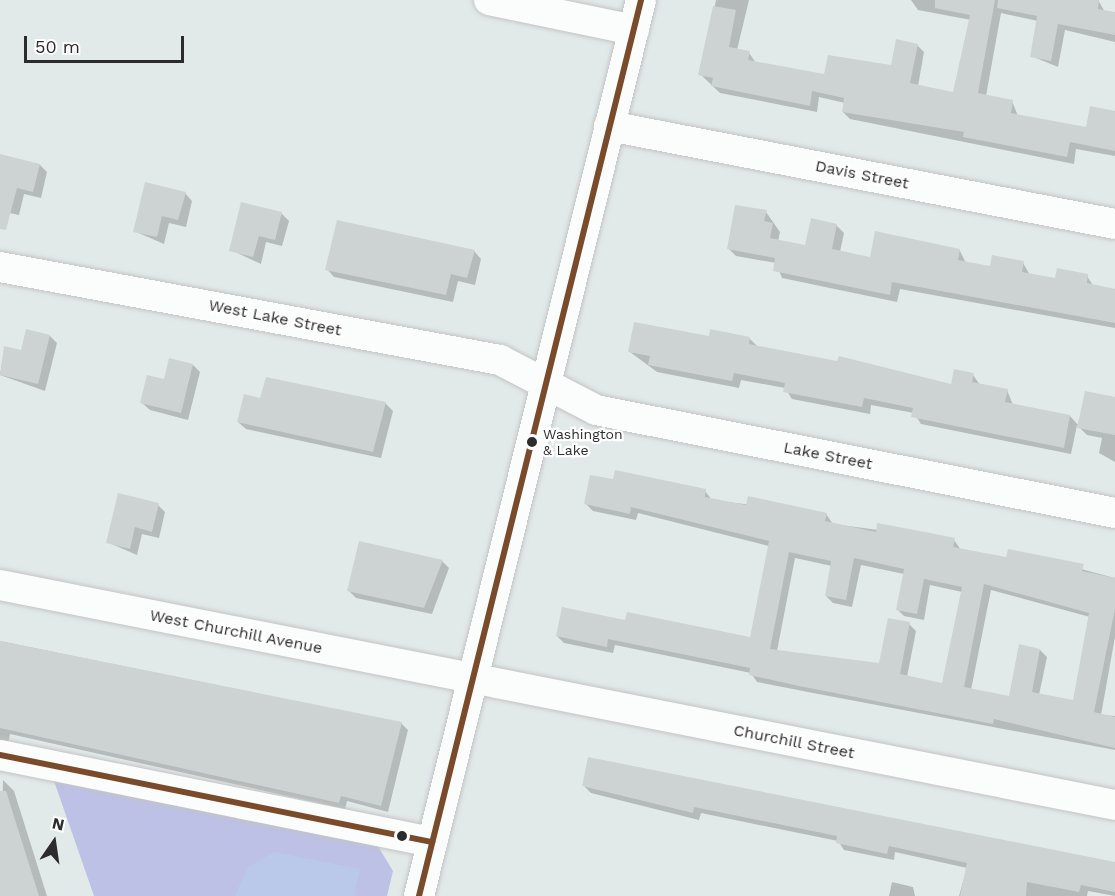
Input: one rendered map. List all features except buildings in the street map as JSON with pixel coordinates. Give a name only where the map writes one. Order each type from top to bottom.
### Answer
[{"type":"street","points":[[489,0],[634,30]]},
{"type":"street","points":[[419,896],[641,0]]},
{"type":"street","name":"Davis Street","points":[[609,126],[1115,224]]},
{"type":"street","name":"West Lake Street","points":[[0,267],[500,360],[546,385]]},
{"type":"street","name":"Lake Street","points":[[546,385],[596,410],[1115,513]]},
{"type":"street","name":"West Churchill Avenue","points":[[0,585],[473,679]]},
{"type":"street","name":"Churchill Street","points":[[473,679],[1115,805]]},
{"type":"street","points":[[0,754],[432,842]]},
{"type":"shaded area","points":[[53,778],[376,843],[393,871],[387,896],[94,896]]},
{"type":"shaded area","points":[[274,852],[360,869],[354,896],[235,896],[248,867]]},
{"type":"transit line","points":[[419,896],[641,0]]},
{"type":"transit line","points":[[0,755],[432,842]]},
{"type":"place","name":"Washington & Lake","points":[[532,442]]}]
